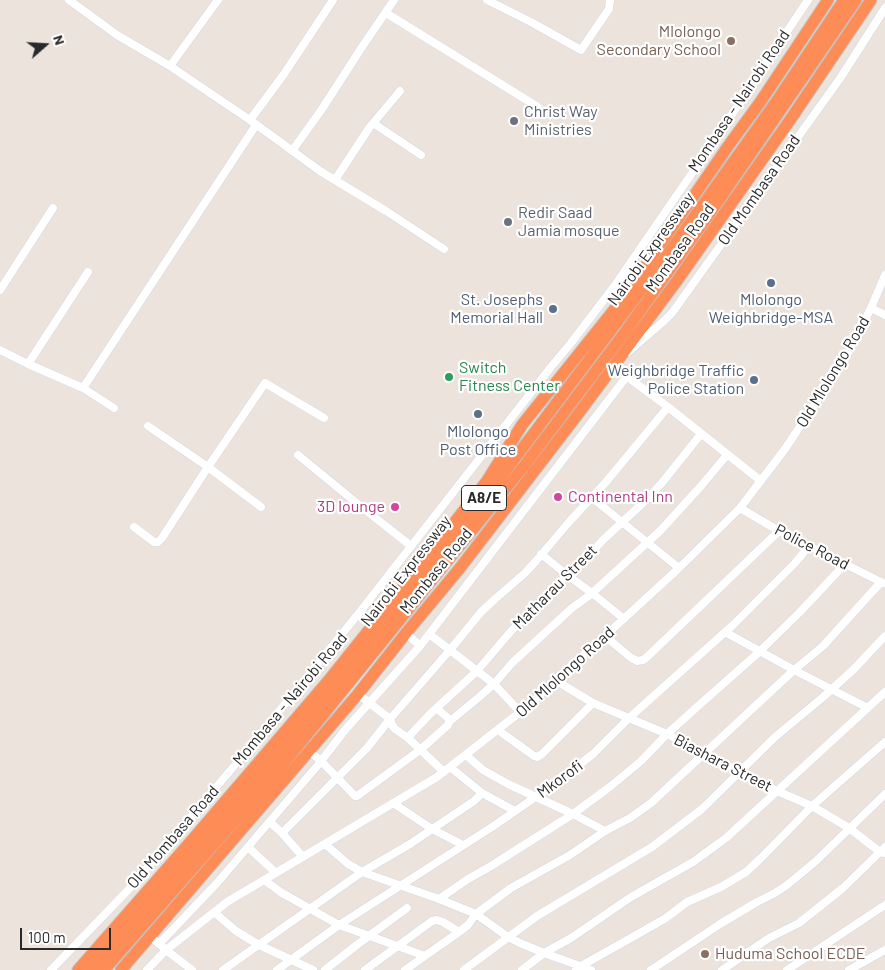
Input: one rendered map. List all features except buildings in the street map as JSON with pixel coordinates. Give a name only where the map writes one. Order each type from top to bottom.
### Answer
[{"type":"highway","name":"Mombasa - Nairobi Road","points":[[78,970],[193,839],[322,687],[487,481],[522,425],[639,276],[761,101],[828,0]]},
{"type":"highway","name":"Nairobi Expressway","points":[[91,970],[245,795],[381,629],[492,489],[657,269],[776,102],[844,0]]},
{"type":"highway","name":"Nairobi Expressway","points":[[104,970],[272,778],[524,466],[625,332],[708,216],[856,0]]},
{"type":"highway","name":"Mombasa Road","points":[[121,970],[310,752],[460,568],[616,363],[733,202],[862,16],[871,0]]},
{"type":"street","points":[[68,0],[117,35],[170,66],[292,151],[444,249]]},
{"type":"street","points":[[170,66],[218,0]]},
{"type":"street","points":[[83,388],[332,0]]},
{"type":"street","points":[[292,151],[394,0]]},
{"type":"street","points":[[487,0],[581,50],[609,9],[610,0]]},
{"type":"street","name":"Old Mombasa Road","points":[[51,970],[131,887],[241,758],[359,613],[551,367],[572,343],[713,142],[808,0]]},
{"type":"street","name":"Old Mombasa Road","points":[[616,363],[672,313],[841,77],[885,8]]},
{"type":"street","points":[[386,13],[538,107]]},
{"type":"street","points":[[336,180],[373,123],[400,91]]},
{"type":"street","points":[[373,123],[421,155]]},
{"type":"street","points":[[0,290],[53,208]]},
{"type":"street","points":[[28,364],[88,272]]},
{"type":"street","name":"Old Mlolongo Road","points":[[147,970],[166,950],[227,902],[437,777],[520,713],[679,568],[740,508],[785,449],[845,359],[871,308],[885,275]]},
{"type":"street","points":[[871,308],[885,315]]},
{"type":"street","points":[[0,350],[83,388],[114,408]]},
{"type":"street","points":[[616,363],[627,376],[761,481]]},
{"type":"street","points":[[159,944],[217,883],[398,669],[420,646],[627,376]]},
{"type":"street","points":[[134,527],[154,542],[158,542],[162,538],[265,383],[324,418]]},
{"type":"street","points":[[282,833],[367,748],[481,612],[525,573],[625,460],[668,407]]},
{"type":"street","points":[[148,426],[208,467],[261,508]]},
{"type":"street","name":"Matharau Street","points":[[408,738],[436,708],[477,671],[512,630],[661,484],[701,434]]},
{"type":"street","points":[[298,455],[411,546]]},
{"type":"street","name":"Matharau Street","points":[[337,778],[357,796],[420,750],[449,722],[494,684],[512,663],[572,608],[592,593],[675,516],[727,455]]},
{"type":"street","points":[[591,497],[679,568]]},
{"type":"street","name":"Police Road","points":[[740,508],[780,531],[883,583]]},
{"type":"street","points":[[605,636],[637,661],[647,657],[780,531]]},
{"type":"street","name":"Mkorofi","points":[[276,970],[339,925],[515,811],[593,754],[628,718],[725,632],[795,563],[809,546]]},
{"type":"street","points":[[542,554],[624,619]]},
{"type":"street","points":[[440,899],[468,879],[573,814],[611,786],[760,651],[845,564]]},
{"type":"street","points":[[405,970],[459,932],[468,925],[476,914],[512,888],[570,855],[651,803],[794,670],[823,646],[883,583]]},
{"type":"street","points":[[725,632],[868,708]]},
{"type":"street","points":[[406,634],[420,646]]},
{"type":"street","points":[[429,634],[494,684],[520,713]]},
{"type":"street","points":[[464,970],[538,916],[652,847],[702,809],[775,737],[854,669],[885,636]]},
{"type":"street","name":"Biashara Street","points":[[556,680],[593,703],[667,734],[777,791],[812,806],[883,851]]},
{"type":"street","points":[[522,970],[544,953],[571,938],[631,897],[693,862],[726,838],[885,692]]},
{"type":"street","points":[[358,694],[390,719],[395,729],[420,750],[482,793],[515,811]]},
{"type":"street","points":[[498,730],[538,757],[593,703]]},
{"type":"street","points":[[436,708],[448,718],[449,722]]},
{"type":"street","points":[[578,968],[666,918],[687,902],[721,887],[746,872],[812,806],[885,742]]},
{"type":"street","points":[[310,752],[337,778]]},
{"type":"street","points":[[466,755],[483,770],[508,784],[573,814],[605,832]]},
{"type":"street","points":[[223,970],[362,872],[410,844],[482,793]]},
{"type":"street","points":[[651,970],[720,924],[757,902],[775,894],[787,885],[816,861],[885,794]]},
{"type":"street","points":[[393,803],[432,829],[463,845]]},
{"type":"street","points":[[270,822],[303,857]]},
{"type":"street","points":[[325,844],[348,864],[362,872],[440,899],[476,914],[508,937],[578,968],[591,970]]},
{"type":"street","points":[[248,847],[276,873]]},
{"type":"street","points":[[722,970],[769,938],[800,923],[843,888],[883,851]]},
{"type":"street","points":[[264,880],[282,893],[339,925],[425,956]]},
{"type":"street","points":[[787,970],[885,905]]},
{"type":"street","points":[[325,970],[407,908]]},
{"type":"street","points":[[214,912],[236,931],[259,945],[313,970]]},
{"type":"street","points":[[365,970],[432,920],[443,922],[459,932]]},
{"type":"street","points":[[150,936],[192,970]]},
{"type":"street","points":[[849,970],[885,950]]},
{"type":"place","name":"Mlolongo Secondary School","points":[[731,41]]},
{"type":"place","name":"Christ Way Ministries","points":[[514,121]]},
{"type":"place","name":"Redir Saad Jamia mosque","points":[[508,222]]},
{"type":"place","name":"Mlolongo Weighbridge-MSA","points":[[771,283]]},
{"type":"place","name":"St. Josephs Memorial Hall","points":[[553,309]]},
{"type":"place","name":"Switch Fitness Center","points":[[449,377]]},
{"type":"place","name":"Weighbridge Traffic Police Station","points":[[754,380]]},
{"type":"place","name":"Mlolongo Post Office","points":[[478,414]]},
{"type":"place","name":"Continental Inn","points":[[558,497]]},
{"type":"place","name":"3D lounge","points":[[395,507]]},
{"type":"place","name":"Huduma School ECDE","points":[[705,954]]}]
